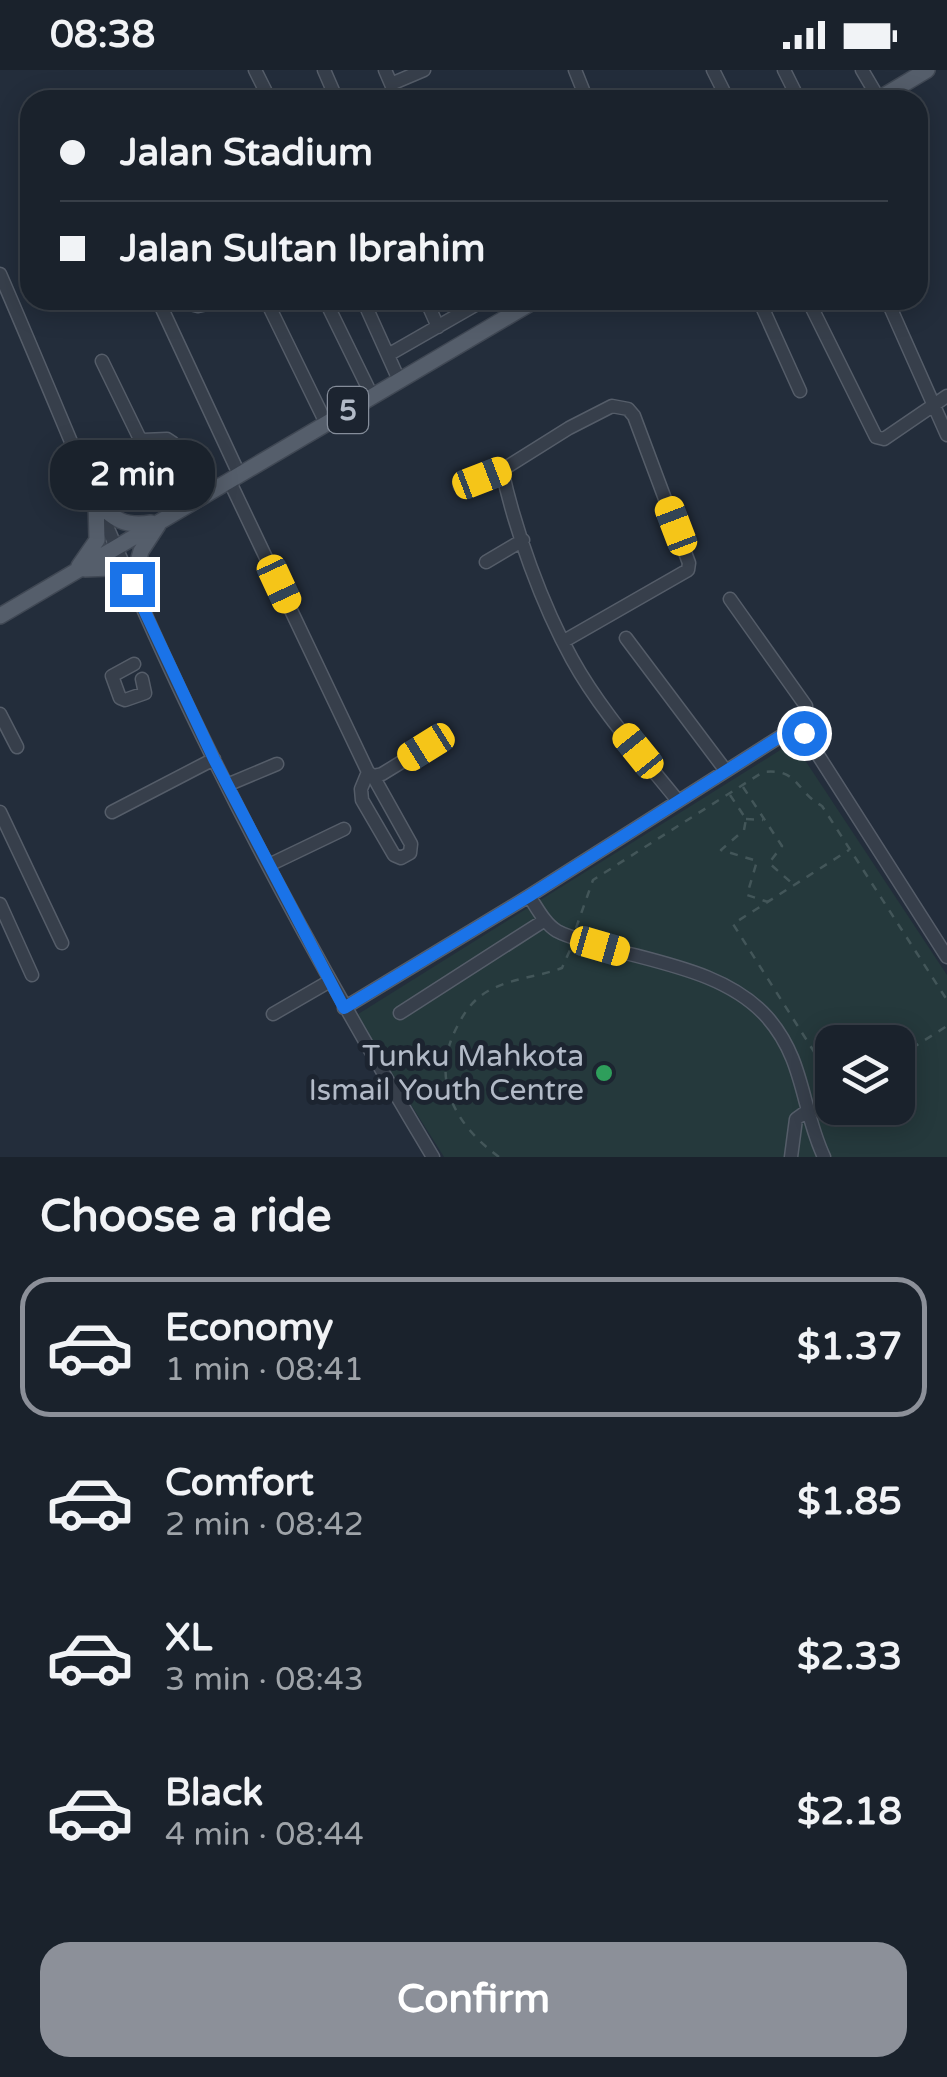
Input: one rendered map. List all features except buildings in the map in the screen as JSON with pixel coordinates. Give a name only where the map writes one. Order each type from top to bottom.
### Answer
[{"type":"main road","points":[[894,90],[926,70]]},
{"type":"main road","name":"5","points":[[0,616],[519,310]]},
{"type":"main road","points":[[96,502],[111,517],[132,526],[160,522]]},
{"type":"main road","points":[[75,571],[97,540],[96,502]]},
{"type":"main road","points":[[75,571],[104,567],[132,584],[142,551],[160,522]]},
{"type":"street","points":[[400,90],[424,70]]},
{"type":"street","points":[[0,274],[116,549],[214,759],[344,1008],[434,1157]]},
{"type":"street","points":[[162,310],[234,477],[371,774],[411,844],[410,853],[401,858],[394,855],[362,800],[361,789],[371,774]]},
{"type":"street","points":[[271,310],[326,423]]},
{"type":"street","points":[[330,310],[372,396]]},
{"type":"street","points":[[368,310],[399,380]]},
{"type":"street","points":[[430,310],[438,327]]},
{"type":"street","points":[[388,355],[469,310]]},
{"type":"street","points":[[492,310],[499,322]]},
{"type":"street","points":[[764,310],[800,391]]},
{"type":"street","points":[[813,310],[876,437],[884,439],[947,396]]},
{"type":"street","points":[[892,310],[947,435]]},
{"type":"street","points":[[102,361],[139,437],[173,442],[203,496]]},
{"type":"street","points":[[460,486],[502,470],[612,406],[628,409],[634,416],[689,563],[688,570],[564,641]]},
{"type":"street","points":[[502,470],[523,540],[564,641],[588,685],[678,800]]},
{"type":"street","points":[[486,562],[523,540]]},
{"type":"street","points":[[730,600],[806,706],[802,733],[942,937],[947,957]]},
{"type":"street","points":[[626,638],[726,771]]},
{"type":"street","points":[[134,664],[112,676],[120,698],[144,693],[142,679]]},
{"type":"street","points":[[0,714],[17,747]]},
{"type":"street","points":[[344,1008],[786,733],[802,733]]},
{"type":"street","points":[[371,774],[382,774],[426,747]]},
{"type":"street","points":[[112,812],[214,759]]},
{"type":"street","points":[[227,785],[277,764]]},
{"type":"street","points":[[0,812],[62,943]]},
{"type":"street","points":[[269,865],[344,829]]},
{"type":"street","points":[[529,896],[555,930],[678,969],[741,994],[769,1020],[794,1057],[807,1111],[824,1157]]},
{"type":"street","points":[[0,904],[32,974]]},
{"type":"street","points":[[400,1013],[545,920]]},
{"type":"street","points":[[273,1014],[330,981]]},
{"type":"street","points":[[791,1157],[796,1120],[807,1111]]},
{"type":"path","points":[[499,1157],[480,1143],[459,1116],[447,1086],[447,1048],[465,1012],[475,1001],[507,984],[562,968],[593,880],[762,772],[789,773],[822,806],[947,1000]]},
{"type":"path","points":[[742,785],[782,846],[769,863],[794,885]]},
{"type":"path","points":[[729,793],[746,819]]},
{"type":"path","points":[[746,819],[764,820]]},
{"type":"path","points":[[746,819],[740,837],[722,850],[757,861],[747,895],[768,902]]},
{"type":"path","points":[[815,1053],[734,924],[850,849]]},
{"type":"path","points":[[915,1047],[947,1026]]},
{"type":"path","points":[[807,1111],[815,1107]]},
{"type":"green space","points":[[793,742],[947,975],[947,1157],[444,1157],[355,1016]]},
{"type":"place","name":"Tunku Mahkota Ismail Youth Centre","points":[[604,1073]]},
{"type":"route","points":[[132,584],[214,759],[344,1008],[786,733],[804,733]]}]
